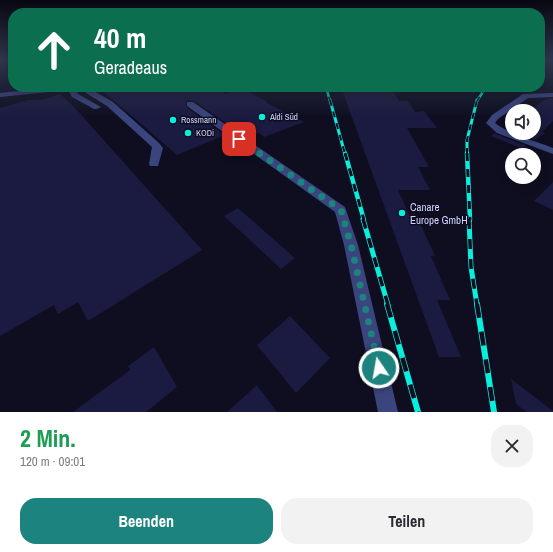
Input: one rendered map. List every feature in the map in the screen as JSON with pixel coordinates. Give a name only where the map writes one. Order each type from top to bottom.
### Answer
[{"type":"street","points":[[0,95],[28,92]]},
{"type":"street","points":[[75,92],[75,95],[97,107]]},
{"type":"street","points":[[91,92],[110,104],[156,145],[158,148],[154,164]]},
{"type":"street","points":[[553,95],[526,96],[495,117],[490,123],[500,130],[553,151]]},
{"type":"street","points":[[190,104],[341,210],[351,245],[388,412]]},
{"type":"building","points":[[104,92],[225,92],[225,94],[231,92],[248,92],[304,122],[264,137],[259,133],[251,136],[239,128],[236,130],[194,101],[187,100],[186,107],[225,135],[177,155]]},
{"type":"building","points":[[343,92],[393,92],[399,101],[408,101],[415,112],[424,111],[437,128],[407,128],[429,167],[418,167],[430,190],[398,190],[412,221],[419,221],[435,256],[431,256],[450,300],[437,300],[461,357],[439,357]]},
{"type":"building","points":[[60,94],[75,108],[202,250],[88,321],[78,302],[58,314],[54,305],[0,336],[0,108],[28,100],[41,100]]},
{"type":"building","points":[[553,98],[553,121],[542,132],[545,133],[541,136],[541,104],[538,104],[546,99]]},
{"type":"building","points":[[495,133],[505,137],[505,140],[512,140],[527,146],[521,148],[491,136]]},
{"type":"building","points":[[553,182],[553,210],[534,201]]},
{"type":"building","points":[[238,208],[295,258],[281,269],[224,216]]},
{"type":"building","points":[[290,316],[330,358],[296,393],[257,345]]},
{"type":"building","points":[[154,347],[177,387],[146,412],[73,412],[130,370],[128,366]]},
{"type":"building","points":[[511,379],[553,412],[527,412],[516,404]]},
{"type":"building","points":[[257,385],[277,412],[227,412],[246,395]]},
{"type":"railway","points":[[327,92],[330,101]]},
{"type":"railway","points":[[477,101],[483,92]]},
{"type":"railway","points":[[330,100],[345,154]]},
{"type":"railway","points":[[467,153],[467,140],[477,100]]},
{"type":"railway","points":[[345,153],[364,220]]},
{"type":"railway","points":[[467,153],[470,220]]},
{"type":"railway","points":[[363,219],[388,305]]},
{"type":"railway","points":[[469,219],[471,267],[477,305]]},
{"type":"railway","points":[[387,304],[418,412]]},
{"type":"railway","points":[[477,304],[494,412]]},
{"type":"place","name":"Aldi Süd","points":[[262,117]]},
{"type":"place","name":"Rossmann","points":[[173,120]]},
{"type":"place","name":"KODi","points":[[188,133]]},
{"type":"place","name":"Canare Europe GmbH","points":[[402,213]]},
{"type":"route","points":[[239,139],[341,210],[351,245],[379,368]]}]
